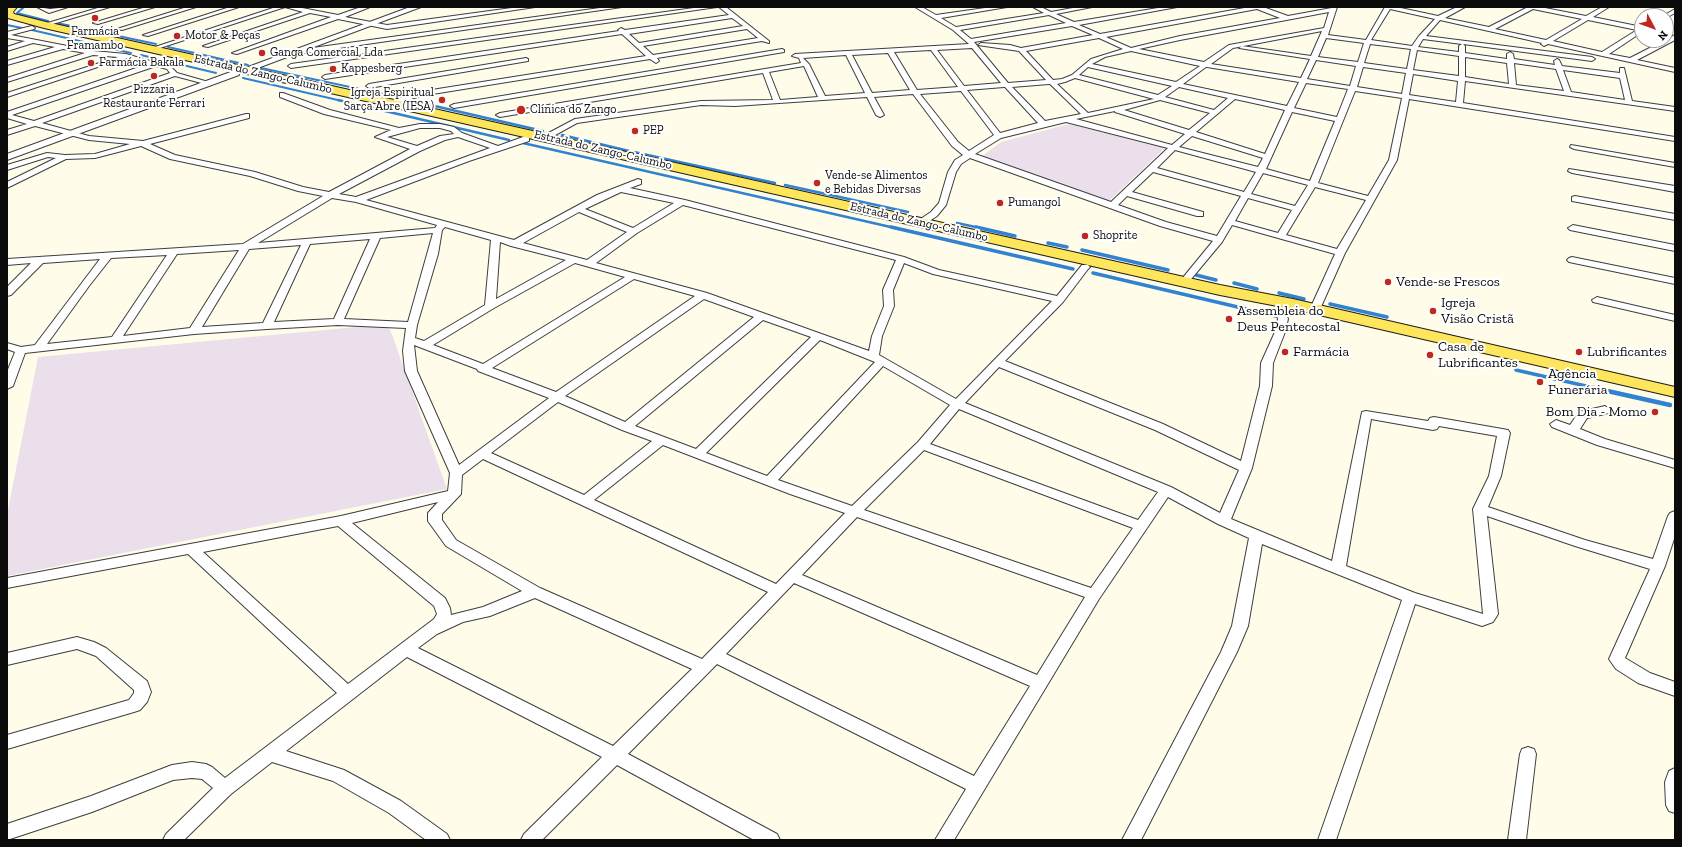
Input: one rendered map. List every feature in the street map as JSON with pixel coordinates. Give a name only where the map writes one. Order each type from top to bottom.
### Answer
[{"type":"main road","points":[[7,10],[12,7]]},
{"type":"main road","name":"Estrada do Zango-Calumbo","points":[[12,7],[8,12],[11,16],[146,50],[545,137],[1184,282],[1315,309],[1675,392]]},
{"type":"main road","name":"Estrada do Zango-Calumbo","points":[[7,22],[146,50]]},
{"type":"main road","name":"Estrada do Zango-Calumbo","points":[[240,71],[526,139],[1675,401]]},
{"type":"street","points":[[40,7],[49,11],[65,7]]},
{"type":"street","points":[[44,25],[107,7]]},
{"type":"street","points":[[96,23],[152,7]]},
{"type":"street","points":[[120,29],[193,7]]},
{"type":"street","points":[[146,35],[236,7]]},
{"type":"street","points":[[7,95],[282,7]]},
{"type":"street","points":[[288,7],[387,27],[532,7]]},
{"type":"street","points":[[206,46],[323,7]]},
{"type":"street","points":[[235,53],[367,7]]},
{"type":"street","points":[[7,157],[417,7]]},
{"type":"street","points":[[291,53],[596,9],[619,7]]},
{"type":"street","points":[[291,66],[398,52],[610,20],[714,7]]},
{"type":"street","points":[[722,7],[763,39],[806,64],[822,98]]},
{"type":"street","points":[[918,7],[955,29],[972,44],[1006,86],[1043,124]]},
{"type":"street","points":[[936,17],[1004,7]]},
{"type":"street","points":[[1036,7],[1128,50],[1207,65],[1675,139]]},
{"type":"street","points":[[955,29],[1089,7]]},
{"type":"street","points":[[1150,7],[1241,44]]},
{"type":"street","points":[[794,56],[933,49],[972,44],[1174,7]]},
{"type":"street","points":[[972,44],[1010,47],[1021,50],[1258,7],[1301,23]]},
{"type":"street","points":[[1281,236],[1312,184],[1353,87],[1368,41],[1388,7],[1675,70]]},
{"type":"street","points":[[1315,309],[1340,253],[1393,160],[1407,96],[1409,71],[1414,48],[1421,38],[1440,18],[1462,7]]},
{"type":"street","points":[[1490,29],[1532,7],[1634,27]]},
{"type":"street","points":[[1534,52],[1585,18],[1606,7]]},
{"type":"street","points":[[596,9],[669,72]]},
{"type":"street","points":[[454,106],[701,103],[735,104],[1052,83],[1063,81],[1074,76],[1086,65],[1103,56],[1333,9]]},
{"type":"street","points":[[1184,282],[1219,240],[1261,170],[1314,58],[1333,9]]},
{"type":"street","points":[[489,13],[562,105]]},
{"type":"street","points":[[325,77],[404,64],[734,16]]},
{"type":"street","points":[[1308,25],[1324,32],[1368,41],[1623,76]]},
{"type":"street","points":[[387,27],[419,94]]},
{"type":"street","points":[[638,45],[749,27]]},
{"type":"street","points":[[7,35],[32,28]]},
{"type":"street","points":[[922,222],[934,214],[943,203],[952,172],[958,162],[967,154],[998,136],[1043,124],[1086,116],[1159,99],[1231,46],[1324,32]]},
{"type":"street","points":[[1604,54],[1634,34]]},
{"type":"street","points":[[7,35],[93,53],[126,56],[169,68],[175,74],[209,83]]},
{"type":"street","points":[[1421,38],[1621,62],[1633,61],[1675,37]]},
{"type":"street","points":[[369,86],[412,78],[652,58],[763,39]]},
{"type":"street","points":[[7,49],[35,40]]},
{"type":"street","points":[[1460,104],[1462,78],[1461,43]]},
{"type":"street","points":[[7,63],[64,46]]},
{"type":"street","points":[[1231,46],[1675,109]]},
{"type":"street","points":[[933,49],[998,136]]},
{"type":"street","points":[[1509,49],[1513,86]]},
{"type":"street","points":[[1021,50],[1086,116]]},
{"type":"street","points":[[545,137],[562,105],[669,72],[782,51]]},
{"type":"street","points":[[890,51],[916,92],[955,144],[967,154],[1112,206],[1219,240]]},
{"type":"street","points":[[7,80],[93,53]]},
{"type":"street","points":[[848,54],[880,115]]},
{"type":"street","points":[[1555,54],[1568,93]]},
{"type":"street","points":[[1621,62],[1629,102]]},
{"type":"street","points":[[7,115],[156,64]]},
{"type":"street","points":[[500,115],[562,105],[680,82],[806,64]]},
{"type":"street","points":[[1086,65],[1340,120]]},
{"type":"street","points":[[392,103],[419,94],[531,67]]},
{"type":"street","points":[[765,70],[777,102]]},
{"type":"street","points":[[7,132],[175,74]]},
{"type":"street","points":[[1074,76],[1214,112]]},
{"type":"street","points":[[680,82],[701,103]]},
{"type":"street","points":[[284,95],[328,112],[399,130],[445,138]]},
{"type":"street","points":[[1112,206],[1174,147],[1233,97]]},
{"type":"street","points":[[1117,109],[1267,158]]},
{"type":"street","points":[[7,115],[70,134],[89,138],[141,143],[173,157],[246,172],[301,189],[357,200],[440,227],[496,239],[575,259],[704,295],[877,359],[957,404],[1166,490],[1223,521],[1256,536],[1338,569],[1410,597],[1482,620],[1488,618],[1491,614],[1491,606],[1480,509],[1495,476],[1504,433],[1434,421],[1433,426],[1366,415],[1338,569]]},
{"type":"street","points":[[7,168],[47,155],[65,157],[95,156],[246,116]]},
{"type":"street","points":[[1067,120],[1370,199]]},
{"type":"street","points":[[416,149],[379,137],[399,130],[420,126],[440,126],[454,129],[459,135],[496,148]]},
{"type":"street","points":[[194,331],[246,246],[332,194],[416,149],[445,138],[459,135]]},
{"type":"street","points":[[357,200],[496,148],[526,139]]},
{"type":"street","points":[[1574,147],[1675,165]]},
{"type":"street","points":[[7,185],[65,157]]},
{"type":"street","points":[[1151,169],[1298,209]]},
{"type":"street","points":[[1572,171],[1675,189]]},
{"type":"street","points":[[514,244],[600,197],[638,182]]},
{"type":"street","points":[[621,189],[682,202],[901,260],[936,272],[1059,300]]},
{"type":"street","points":[[1126,193],[1200,214]]},
{"type":"street","points":[[1575,199],[1675,217]]},
{"type":"street","points":[[590,263],[634,231],[682,202]]},
{"type":"street","points":[[578,209],[634,231]]},
{"type":"street","points":[[1230,222],[1340,253]]},
{"type":"street","points":[[7,262],[307,242],[376,236],[440,227]]},
{"type":"street","points":[[440,227],[408,340],[411,371],[456,473],[454,494],[435,513],[435,520],[442,532],[452,543],[534,592],[703,667]]},
{"type":"street","points":[[1573,228],[1675,248]]},
{"type":"street","points":[[338,322],[376,236]]},
{"type":"street","points":[[490,306],[496,239]]},
{"type":"street","points":[[267,326],[307,242]]},
{"type":"street","points":[[115,340],[174,252]]},
{"type":"street","points":[[38,349],[85,284],[108,256]]},
{"type":"street","points":[[426,345],[490,306],[575,259]]},
{"type":"street","points":[[770,481],[877,359],[876,336],[889,306],[888,290],[901,260]]},
{"type":"street","points":[[1572,260],[1675,281]]},
{"type":"street","points":[[7,293],[39,261]]},
{"type":"street","points":[[530,840],[715,656],[854,512],[922,445],[957,404],[1059,300],[1085,267]]},
{"type":"street","points":[[482,369],[634,275]]},
{"type":"street","points":[[456,473],[557,397],[704,295]]},
{"type":"street","points":[[1597,300],[1675,318]]},
{"type":"street","points":[[1223,521],[1246,468],[1266,386],[1267,363],[1280,332],[1283,319],[1281,312]]},
{"type":"street","points":[[626,427],[761,316]]},
{"type":"street","points":[[15,357],[38,349],[194,331],[338,322],[412,325]]},
{"type":"street","points":[[698,454],[817,337]]},
{"type":"street","points":[[408,340],[426,345],[482,369],[557,397],[626,427],[770,481],[854,512],[972,551],[1094,595]]},
{"type":"street","points":[[7,346],[15,357]]},
{"type":"street","points":[[7,386],[15,357]]},
{"type":"street","points":[[999,362],[1159,427],[1246,468]]},
{"type":"street","points":[[1573,430],[1583,415],[1605,410]]},
{"type":"street","points":[[1556,424],[1601,442],[1675,464]]},
{"type":"street","points":[[585,501],[662,440]]},
{"type":"street","points":[[922,445],[1140,526]]},
{"type":"street","points":[[481,453],[778,591]]},
{"type":"street","points":[[944,840],[1094,595],[1166,490]]},
{"type":"street","points":[[7,583],[341,520],[454,494]]},
{"type":"street","points":[[1480,509],[1580,543],[1658,566]]},
{"type":"street","points":[[1675,516],[1658,566],[1617,659],[1622,665],[1644,678],[1675,689]]},
{"type":"street","points":[[172,840],[225,788],[440,623],[444,614],[444,608],[440,602],[341,520]]},
{"type":"street","points":[[1131,840],[1229,652],[1240,626],[1256,536]]},
{"type":"street","points":[[191,549],[287,636],[348,694]]},
{"type":"street","points":[[792,576],[1039,683]]},
{"type":"street","points":[[421,637],[448,622],[484,612],[534,592]]},
{"type":"street","points":[[1327,840],[1410,597]]},
{"type":"street","points":[[7,659],[77,643],[89,646],[101,652],[141,686],[143,692],[141,697],[134,705],[7,742]]},
{"type":"street","points":[[406,649],[615,755],[771,840]]},
{"type":"street","points":[[715,656],[978,786]]},
{"type":"street","points":[[271,754],[338,775],[395,807],[441,840]]},
{"type":"street","points":[[1517,840],[1528,754]]},
{"type":"street","points":[[7,832],[92,804],[172,773],[192,770],[206,772],[225,788]]},
{"type":"street","points":[[1675,776],[1675,805]]},
{"type":"shaded area","points":[[1069,124],[1165,148],[1108,202],[981,157],[1001,142]]},
{"type":"shaded area","points":[[378,325],[390,329],[447,489],[7,576],[7,515],[38,357]]},
{"type":"waterway","points":[[24,7],[17,13],[48,21]]},
{"type":"waterway","points":[[57,23],[156,44]]},
{"type":"waterway","points":[[7,25],[22,28]]},
{"type":"waterway","points":[[32,30],[131,53]]},
{"type":"waterway","points":[[168,47],[248,65]]},
{"type":"waterway","points":[[141,55],[216,73]]},
{"type":"waterway","points":[[261,68],[397,97]]},
{"type":"waterway","points":[[243,78],[342,101]]},
{"type":"waterway","points":[[338,100],[509,140]]},
{"type":"waterway","points":[[413,101],[543,131]]},
{"type":"waterway","points":[[562,135],[629,151]]},
{"type":"waterway","points":[[523,143],[895,228]]},
{"type":"waterway","points":[[634,152],[775,183]]},
{"type":"waterway","points":[[785,185],[908,212]]},
{"type":"waterway","points":[[957,223],[980,228]]},
{"type":"waterway","points":[[891,227],[1073,269]]},
{"type":"waterway","points":[[976,227],[1015,236]]},
{"type":"waterway","points":[[1048,243],[1067,247]]},
{"type":"waterway","points":[[1082,250],[1168,270]]},
{"type":"waterway","points":[[1093,273],[1276,316]]},
{"type":"waterway","points":[[1196,275],[1216,280]]},
{"type":"waterway","points":[[1234,283],[1257,289]]},
{"type":"waterway","points":[[1279,293],[1304,299]]},
{"type":"waterway","points":[[1330,304],[1387,317]]},
{"type":"waterway","points":[[1516,370],[1599,389]]},
{"type":"waterway","points":[[1594,388],[1670,405]]},
{"type":"place","name":"Farmácia Framambo","points":[[95,18]]},
{"type":"place","name":"Motor & Peças","points":[[177,36]]},
{"type":"place","name":"Ganga Comercial, Lda","points":[[262,53]]},
{"type":"place","name":"Farmácia Bakala","points":[[91,63]]},
{"type":"place","name":"Kappesberg","points":[[333,69]]},
{"type":"place","name":"Pizzaria Restaurante Ferrari","points":[[154,76]]},
{"type":"place","name":"Igreja Espiritual Sarça Abre (IESA)","points":[[442,100]]},
{"type":"place","name":"Clínica do Zango","points":[[521,110]]},
{"type":"place","name":"PEP","points":[[635,131]]},
{"type":"place","name":"Vende-se Alimentos e Bebidas Diversas","points":[[817,183]]},
{"type":"place","name":"Pumangol","points":[[1000,203]]},
{"type":"place","name":"Shoprite","points":[[1085,236]]},
{"type":"place","name":"Vende-se Frescos","points":[[1388,282]]},
{"type":"place","name":"Igreja Visão Cristã","points":[[1433,311]]},
{"type":"place","name":"Assembleia do Deus Pentecostal","points":[[1229,319]]},
{"type":"place","name":"Farmácia","points":[[1285,352]]},
{"type":"place","name":"Lubrificantes","points":[[1579,352]]},
{"type":"place","name":"Casa de Lubrificantes","points":[[1430,355]]},
{"type":"place","name":"Agência Funerária","points":[[1540,382]]},
{"type":"place","name":"Bom Dia - Momo","points":[[1655,412]]}]
